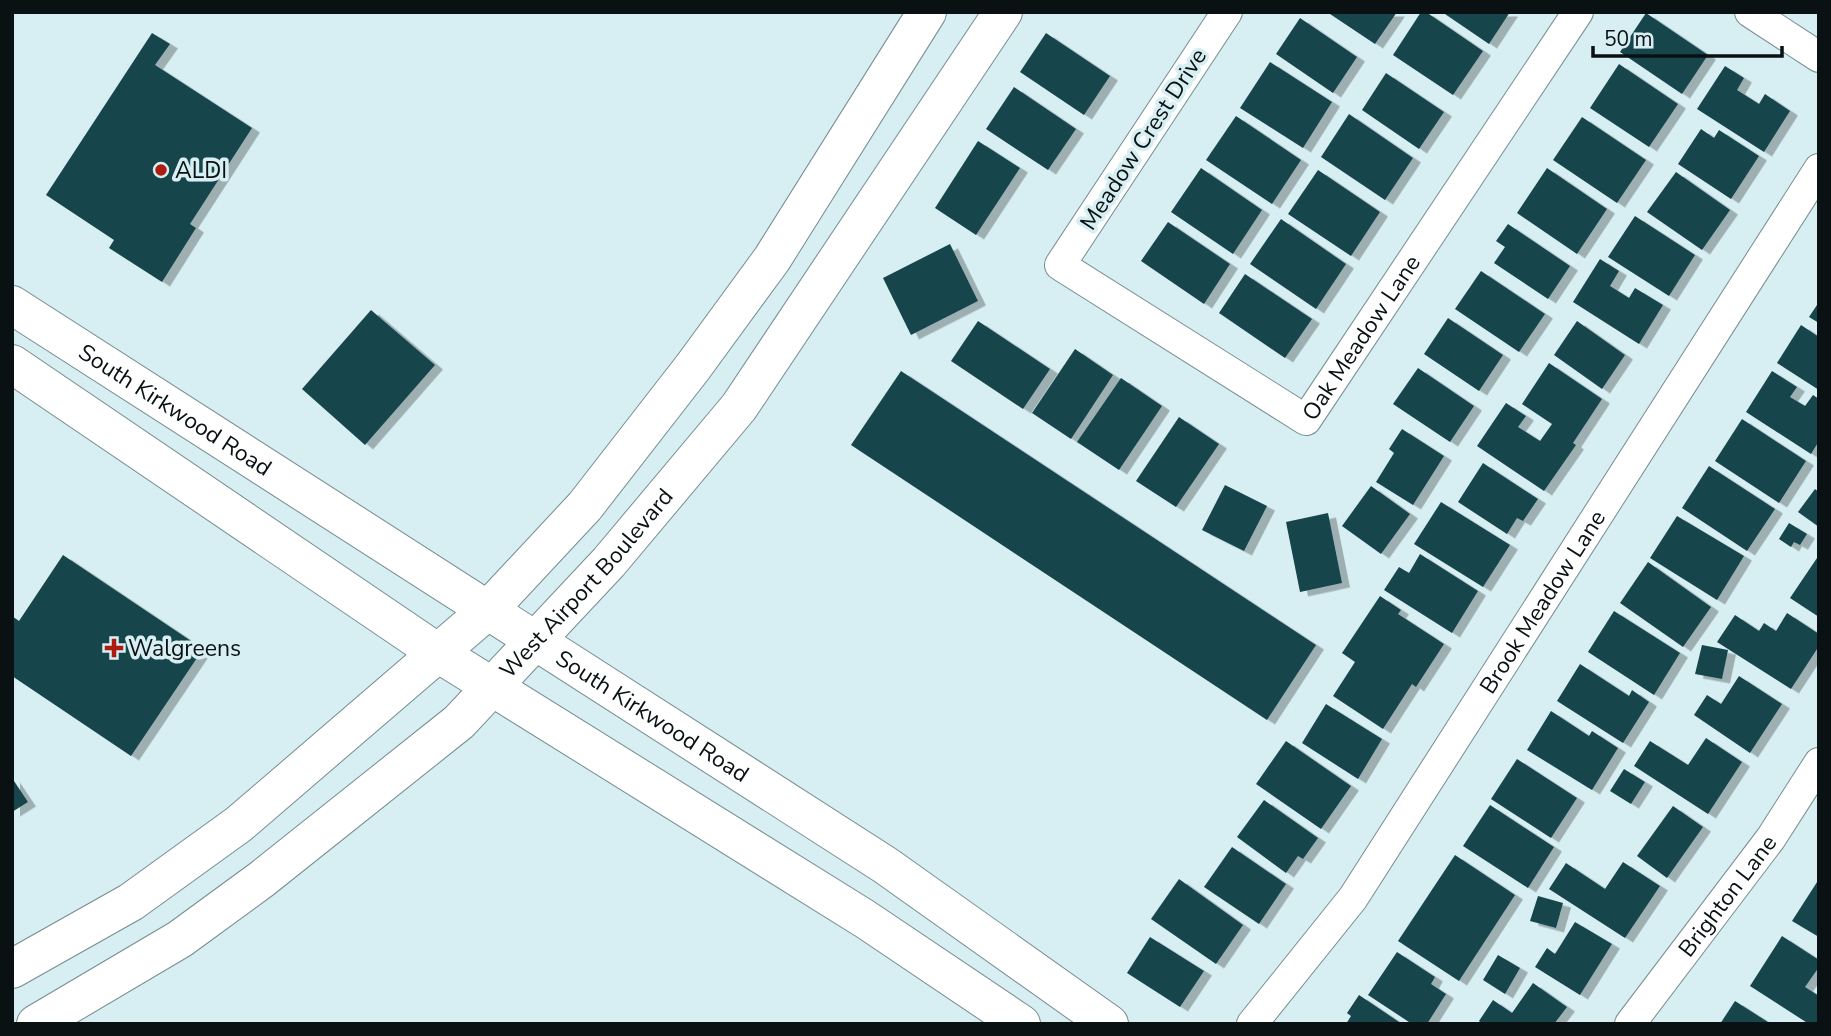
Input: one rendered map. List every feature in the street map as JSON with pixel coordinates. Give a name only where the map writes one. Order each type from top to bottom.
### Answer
[{"type":"main road","points":[[12,969],[131,902],[239,824],[488,610],[585,506],[757,280],[927,12]]},
{"type":"main road","name":"West Airport Boulevard","points":[[36,1024],[180,939],[262,879],[459,722],[609,562],[738,407],[1003,12]]},
{"type":"main road","name":"South Kirkwood Road","points":[[12,305],[885,865],[1109,1024]]},
{"type":"main road","points":[[12,364],[438,653],[865,919],[1021,1024]]},
{"type":"main road","points":[[85,414],[113,370]]},
{"type":"main road","points":[[77,933],[108,982]]},
{"type":"street","name":"Meadow Crest Drive","points":[[1060,265],[1227,12]]},
{"type":"street","name":"Oak Meadow Lane","points":[[1060,265],[1306,420],[1578,12]]},
{"type":"street","points":[[1750,12],[1819,57]]},
{"type":"street","name":"Brook Meadow Lane","points":[[1252,1024],[1353,898],[1819,169]]},
{"type":"street","name":"Brighton Lane","points":[[1630,1024],[1771,838],[1819,763]]},
{"type":"building","points":[[1327,12],[1397,12],[1375,44]]},
{"type":"building","points":[[1421,12],[1426,12],[1483,51],[1453,95],[1393,55]]},
{"type":"building","points":[[1442,12],[1510,12],[1489,44]]},
{"type":"building","points":[[1646,13],[1708,55],[1682,94],[1620,52]]},
{"type":"building","points":[[1300,18],[1357,57],[1333,93],[1276,54]]},
{"type":"building","points":[[152,33],[170,44],[155,65],[252,128],[190,224],[196,228],[162,282],[109,248],[114,240],[46,195]]},
{"type":"building","points":[[1046,33],[1110,76],[1084,115],[1020,72]]},
{"type":"building","points":[[1270,62],[1332,102],[1303,148],[1240,108]]},
{"type":"building","points":[[1619,64],[1678,104],[1649,147],[1590,108]]},
{"type":"building","points":[[1725,66],[1744,78],[1737,90],[1759,104],[1765,94],[1790,111],[1764,152],[1697,109]]},
{"type":"building","points":[[1386,73],[1444,112],[1419,149],[1362,110]]},
{"type":"building","points":[[1014,87],[1076,129],[1048,170],[986,129]]},
{"type":"building","points":[[1349,114],[1413,158],[1385,200],[1321,157]]},
{"type":"building","points":[[1236,116],[1301,160],[1272,204],[1206,160]]},
{"type":"building","points":[[1582,117],[1646,160],[1617,203],[1553,160]]},
{"type":"building","points":[[1701,129],[1714,138],[1719,130],[1759,156],[1731,199],[1678,164]]},
{"type":"building","points":[[978,141],[1020,168],[976,235],[935,208]]},
{"type":"building","points":[[1201,168],[1262,210],[1233,254],[1171,212]]},
{"type":"building","points":[[1547,168],[1607,209],[1577,254],[1517,213]]},
{"type":"building","points":[[1318,170],[1380,212],[1351,256],[1288,214]]},
{"type":"building","points":[[1676,172],[1730,210],[1702,250],[1647,212]]},
{"type":"building","points":[[1635,216],[1695,255],[1669,296],[1608,257]]},
{"type":"building","points":[[1281,219],[1346,264],[1316,309],[1250,264]]},
{"type":"building","points":[[1168,222],[1230,264],[1204,304],[1141,261]]},
{"type":"building","points":[[1508,224],[1570,266],[1548,299],[1494,263],[1505,247],[1496,241]]},
{"type":"building","points":[[950,244],[978,301],[911,335],[883,278]]},
{"type":"building","points":[[1600,259],[1619,271],[1610,286],[1629,298],[1635,288],[1663,305],[1639,344],[1573,302]]},
{"type":"building","points":[[1481,271],[1545,314],[1519,352],[1455,309]]},
{"type":"building","points":[[1245,274],[1312,319],[1285,358],[1219,313]]},
{"type":"building","points":[[1819,302],[1819,323],[1809,317]]},
{"type":"building","points":[[371,310],[435,365],[365,445],[302,389]]},
{"type":"building","points":[[1448,318],[1503,355],[1479,391],[1424,354]]},
{"type":"building","points":[[978,321],[1050,369],[1023,409],[951,361]]},
{"type":"building","points":[[1577,321],[1625,355],[1602,389],[1554,355]]},
{"type":"building","points":[[1801,325],[1819,337],[1819,390],[1777,363]]},
{"type":"building","points":[[1075,349],[1113,375],[1071,439],[1032,413]]},
{"type":"building","points":[[1549,363],[1602,399],[1573,443],[1576,445],[1544,491],[1477,446],[1506,403],[1526,416],[1518,427],[1540,441],[1552,424],[1522,404]]},
{"type":"building","points":[[1418,368],[1474,406],[1450,442],[1393,404]]},
{"type":"building","points":[[901,371],[1316,645],[1267,720],[851,445]]},
{"type":"building","points":[[1772,371],[1797,387],[1790,397],[1805,406],[1813,395],[1819,399],[1819,441],[1811,454],[1746,412]]},
{"type":"building","points":[[1121,378],[1162,406],[1119,470],[1077,442]]},
{"type":"building","points":[[1179,417],[1219,444],[1176,507],[1136,481]]},
{"type":"building","points":[[1742,419],[1806,461],[1779,503],[1715,461]]},
{"type":"building","points":[[1402,429],[1444,456],[1413,505],[1376,482],[1394,453],[1389,449]]},
{"type":"building","points":[[1483,463],[1538,499],[1523,521],[1517,518],[1507,534],[1458,502]]},
{"type":"building","points":[[1709,466],[1775,509],[1747,551],[1682,508]]},
{"type":"building","points":[[1225,485],[1267,506],[1244,551],[1202,530]]},
{"type":"building","points":[[1371,486],[1410,514],[1381,554],[1342,526]]},
{"type":"building","points":[[1815,489],[1819,492],[1819,527],[1798,512]]},
{"type":"building","points":[[1441,502],[1510,545],[1483,587],[1414,544]]},
{"type":"building","points":[[1328,513],[1342,583],[1300,592],[1286,522]]},
{"type":"building","points":[[1677,516],[1744,556],[1717,600],[1650,558]]},
{"type":"building","points":[[1789,523],[1807,534],[1800,545],[1794,542],[1791,547],[1779,539]]},
{"type":"building","points":[[1420,554],[1478,591],[1452,633],[1384,590],[1399,567],[1409,573]]},
{"type":"building","name":"Walgreens","points":[[63,555],[203,649],[131,756],[12,676],[12,616],[19,621]]},
{"type":"building","points":[[1819,555],[1819,617],[1790,598]]},
{"type":"building","points":[[1648,562],[1711,607],[1683,647],[1620,603]]},
{"type":"building","points":[[1380,596],[1401,610],[1398,614],[1444,644],[1416,687],[1412,684],[1383,729],[1333,696],[1355,662],[1342,653]]},
{"type":"building","points":[[1614,611],[1680,653],[1654,695],[1588,652]]},
{"type":"building","points":[[1787,613],[1819,634],[1819,646],[1791,689],[1717,642],[1735,615],[1759,631],[1764,623],[1776,631]]},
{"type":"building","points":[[1702,645],[1728,650],[1722,679],[1695,674]]},
{"type":"building","points":[[1580,664],[1629,696],[1632,690],[1649,702],[1623,743],[1557,701]]},
{"type":"building","points":[[1739,676],[1782,704],[1750,753],[1694,715],[1707,695],[1721,704]]},
{"type":"building","points":[[1326,704],[1382,739],[1358,779],[1302,743]]},
{"type":"building","points":[[1551,711],[1589,736],[1592,731],[1618,748],[1592,790],[1527,750]]},
{"type":"building","points":[[1706,738],[1742,762],[1708,814],[1634,766],[1650,741],[1688,765]]},
{"type":"building","points":[[1286,741],[1351,786],[1321,829],[1256,784]]},
{"type":"building","points":[[1517,759],[1577,798],[1551,838],[1491,799]]},
{"type":"building","points":[[1624,769],[1645,782],[1631,804],[1610,791]]},
{"type":"building","points":[[12,778],[28,802],[12,812]]},
{"type":"building","points":[[1264,800],[1318,838],[1303,859],[1298,856],[1286,873],[1237,837]]},
{"type":"building","points":[[1490,805],[1554,847],[1528,888],[1463,846]]},
{"type":"building","points":[[1673,806],[1703,827],[1667,878],[1637,856]]},
{"type":"building","points":[[1232,847],[1286,884],[1259,924],[1204,887]]},
{"type":"building","points":[[1455,855],[1515,895],[1459,981],[1398,941]]},
{"type":"building","points":[[1623,862],[1660,886],[1625,938],[1549,889],[1566,863],[1605,889]]},
{"type":"building","points":[[1179,879],[1243,925],[1216,964],[1151,919]]},
{"type":"building","points":[[1819,879],[1819,937],[1792,921]]},
{"type":"building","points":[[1538,896],[1563,903],[1556,928],[1530,921]]},
{"type":"building","points":[[1575,922],[1612,944],[1580,995],[1535,967],[1547,948],[1555,954]]},
{"type":"building","points":[[1782,936],[1819,960],[1819,967],[1805,987],[1819,996],[1819,1024],[1809,1024],[1750,986]]},
{"type":"building","points":[[1150,937],[1204,971],[1180,1007],[1127,973]]},
{"type":"building","points":[[1397,952],[1435,977],[1431,984],[1446,994],[1427,1024],[1412,1024],[1368,995]]},
{"type":"building","points":[[1498,955],[1520,968],[1505,994],[1483,980]]},
{"type":"building","points":[[1533,983],[1567,1007],[1554,1024],[1482,1024],[1479,1021],[1493,1000],[1512,1013]]},
{"type":"building","points":[[1359,995],[1402,1024],[1346,1024],[1351,1016],[1347,1013]]},
{"type":"building","points":[[1735,1001],[1771,1024],[1720,1024]]},
{"type":"place","name":"ALDI","points":[[161,170]]},
{"type":"place","name":"Walgreens","points":[[114,648]]}]
